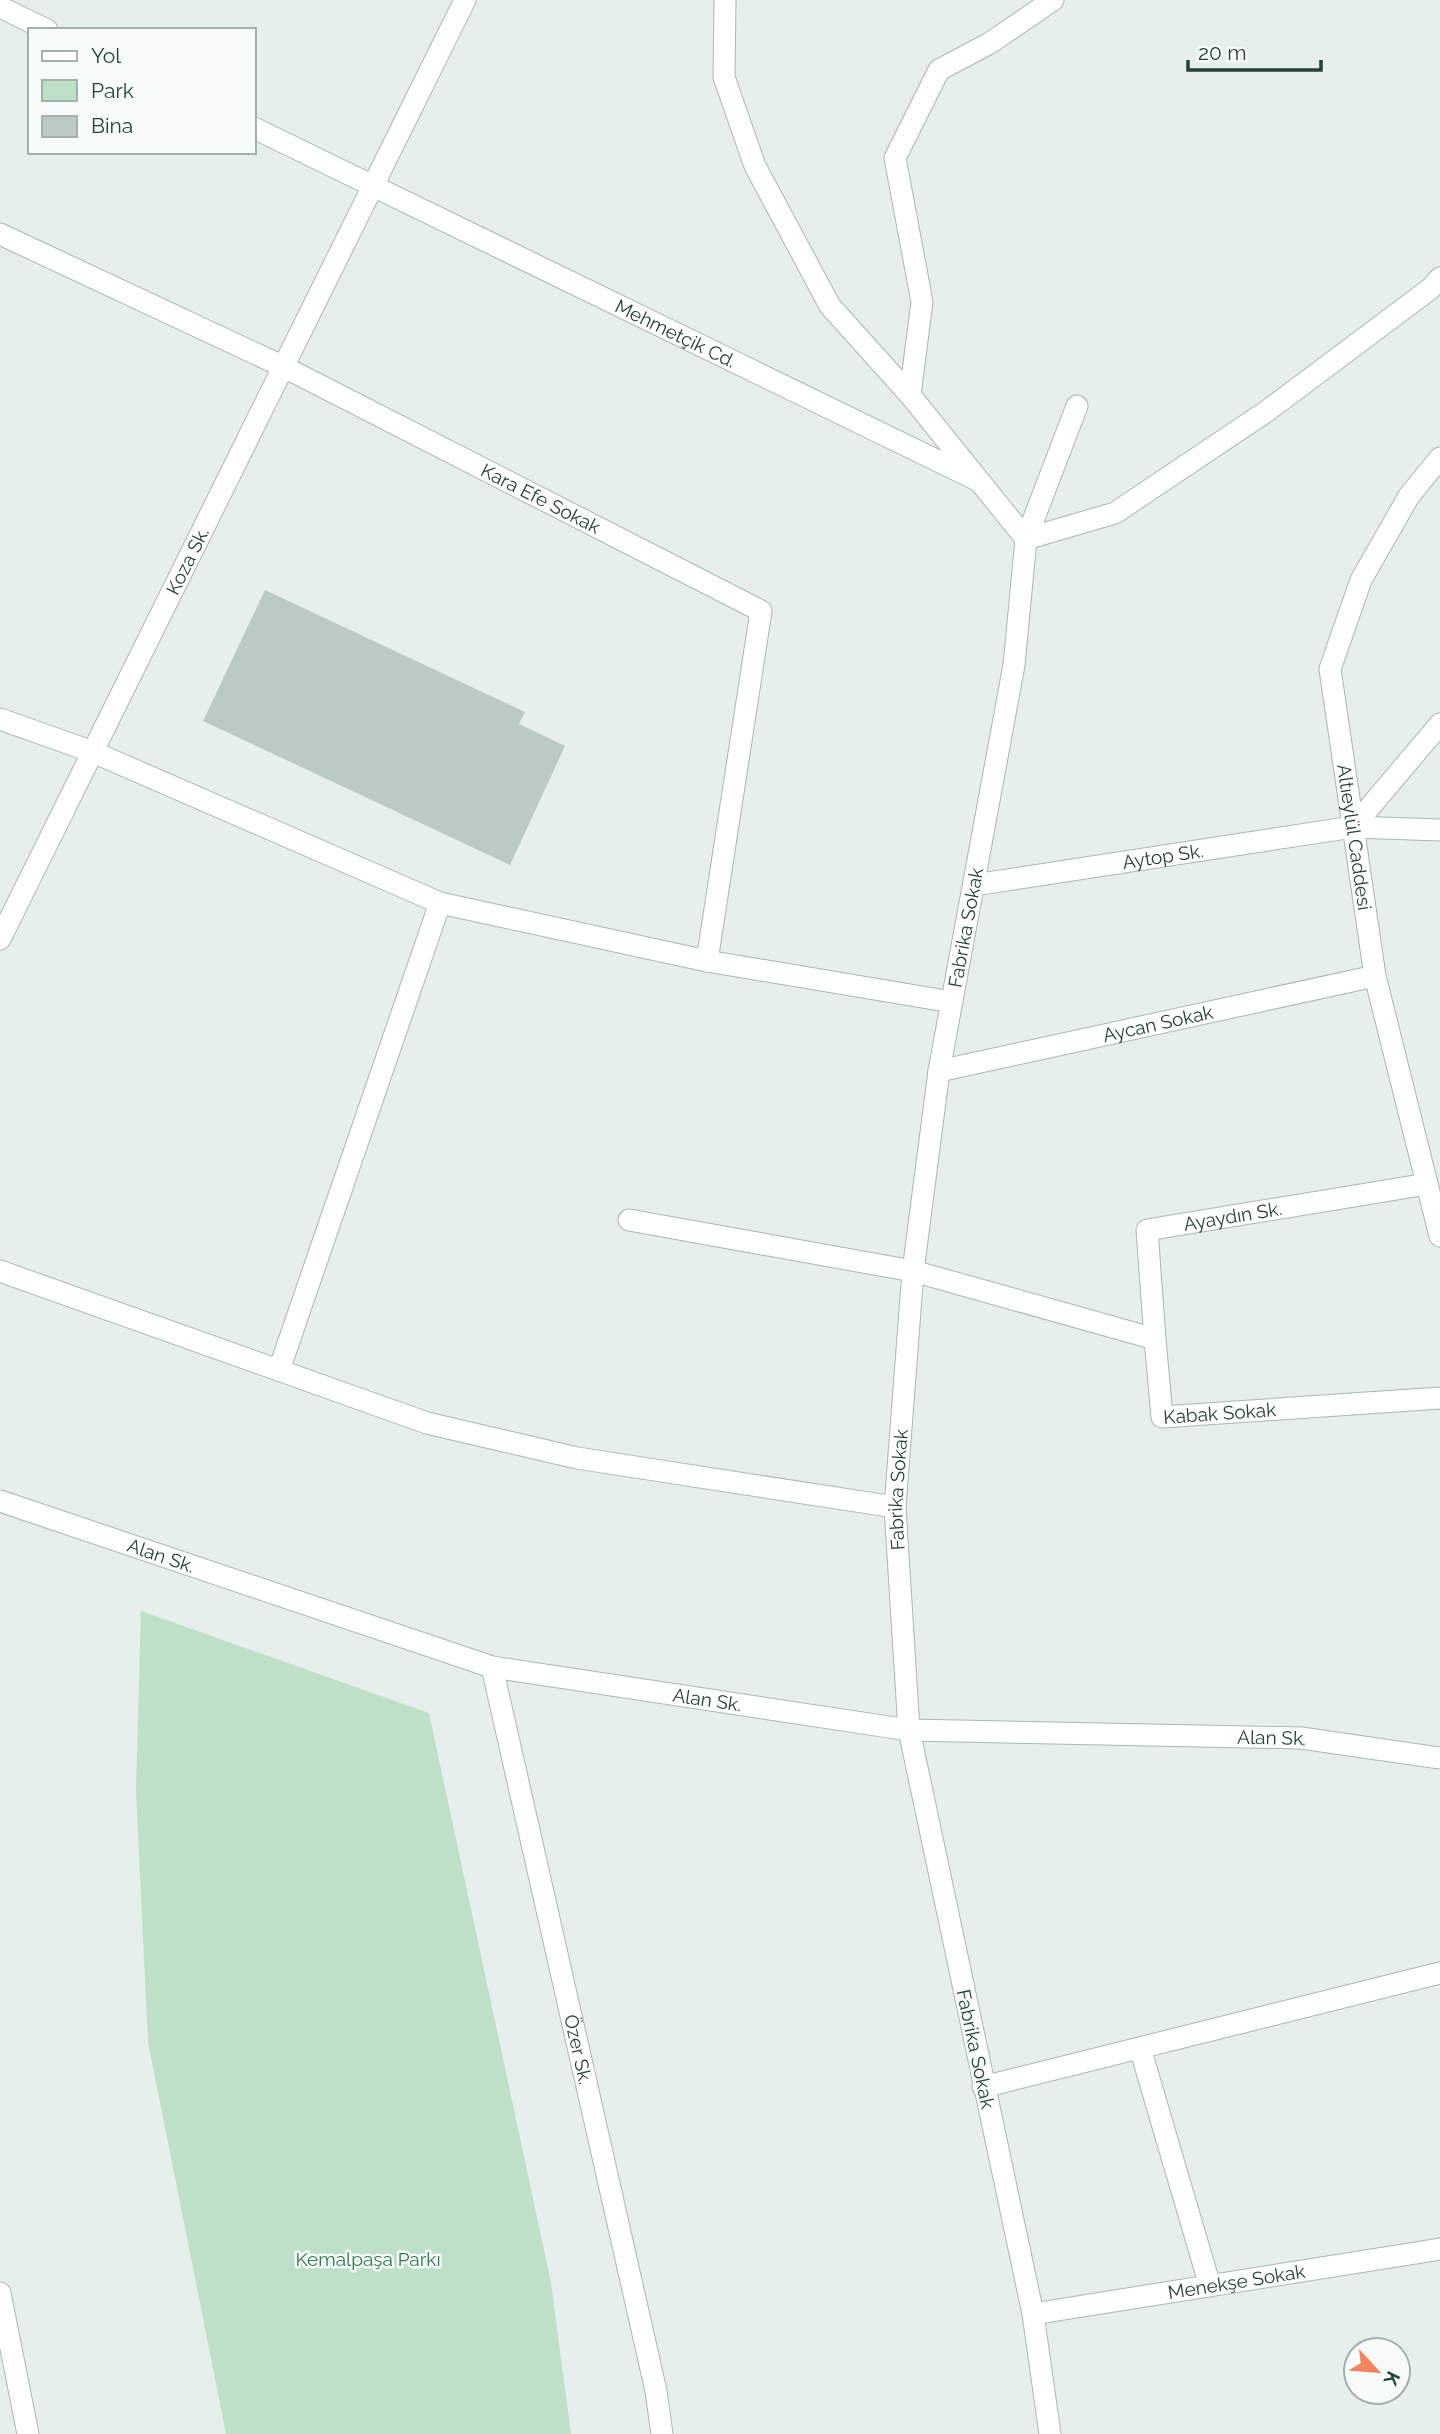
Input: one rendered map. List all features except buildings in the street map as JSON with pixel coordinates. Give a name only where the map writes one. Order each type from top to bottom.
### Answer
[{"type":"street","name":"Koza Sk.","points":[[0,939],[466,0]]},
{"type":"street","points":[[724,0],[724,77],[755,166],[830,306],[910,395],[1026,539],[1115,513],[1268,411],[1430,289],[1440,278]]},
{"type":"street","points":[[910,395],[922,302],[895,158],[939,69],[990,43],[1053,0]]},
{"type":"street","points":[[0,8],[43,28]]},
{"type":"street","name":"Mehmetçik Cd.","points":[[256,129],[977,480]]},
{"type":"street","name":"Kara Efe Sokak","points":[[0,234],[284,367],[761,611],[708,961]]},
{"type":"street","name":"Fabrika Sokak","points":[[1050,2434],[1033,2314],[909,1730],[895,1507],[913,1271],[939,1070],[1014,666],[1026,539],[1077,406]]},
{"type":"street","name":"Altıeylül Caddesi","points":[[1440,458],[1409,496],[1361,580],[1330,669],[1375,976],[1440,1236]]},
{"type":"street","points":[[0,719],[93,752],[440,903],[708,961],[952,1002]]},
{"type":"street","points":[[1353,827],[1440,724]]},
{"type":"street","name":"Aytop Sk.","points":[[974,886],[1353,827],[1440,830]]},
{"type":"street","points":[[279,1370],[440,903]]},
{"type":"street","name":"Aycan Sokak","points":[[939,1070],[1375,976]]},
{"type":"street","name":"Ayaydın Sk.","points":[[1156,1339],[1147,1230],[1427,1184]]},
{"type":"street","points":[[629,1220],[913,1271],[1156,1339]]},
{"type":"street","points":[[0,1270],[427,1423],[577,1458],[895,1507]]},
{"type":"street","name":"Kabak Sokak","points":[[1156,1339],[1162,1418],[1440,1398]]},
{"type":"street","name":"Alan Sk.","points":[[0,1501],[492,1667],[909,1730],[1301,1738],[1440,1758]]},
{"type":"street","name":"Özer Sk.","points":[[492,1667],[656,2391],[662,2434]]},
{"type":"street","points":[[983,2087],[1440,1973]]},
{"type":"street","points":[[1140,2048],[1210,2286]]},
{"type":"street","name":"Menekşe Sokak","points":[[1033,2314],[1440,2249]]},
{"type":"street","points":[[0,2293],[28,2434]]},
{"type":"green space","name":"Kemalpaşa Parkı","points":[[141,1611],[429,1713],[551,2283],[571,2434],[226,2434],[148,2042],[136,1791]]}]
